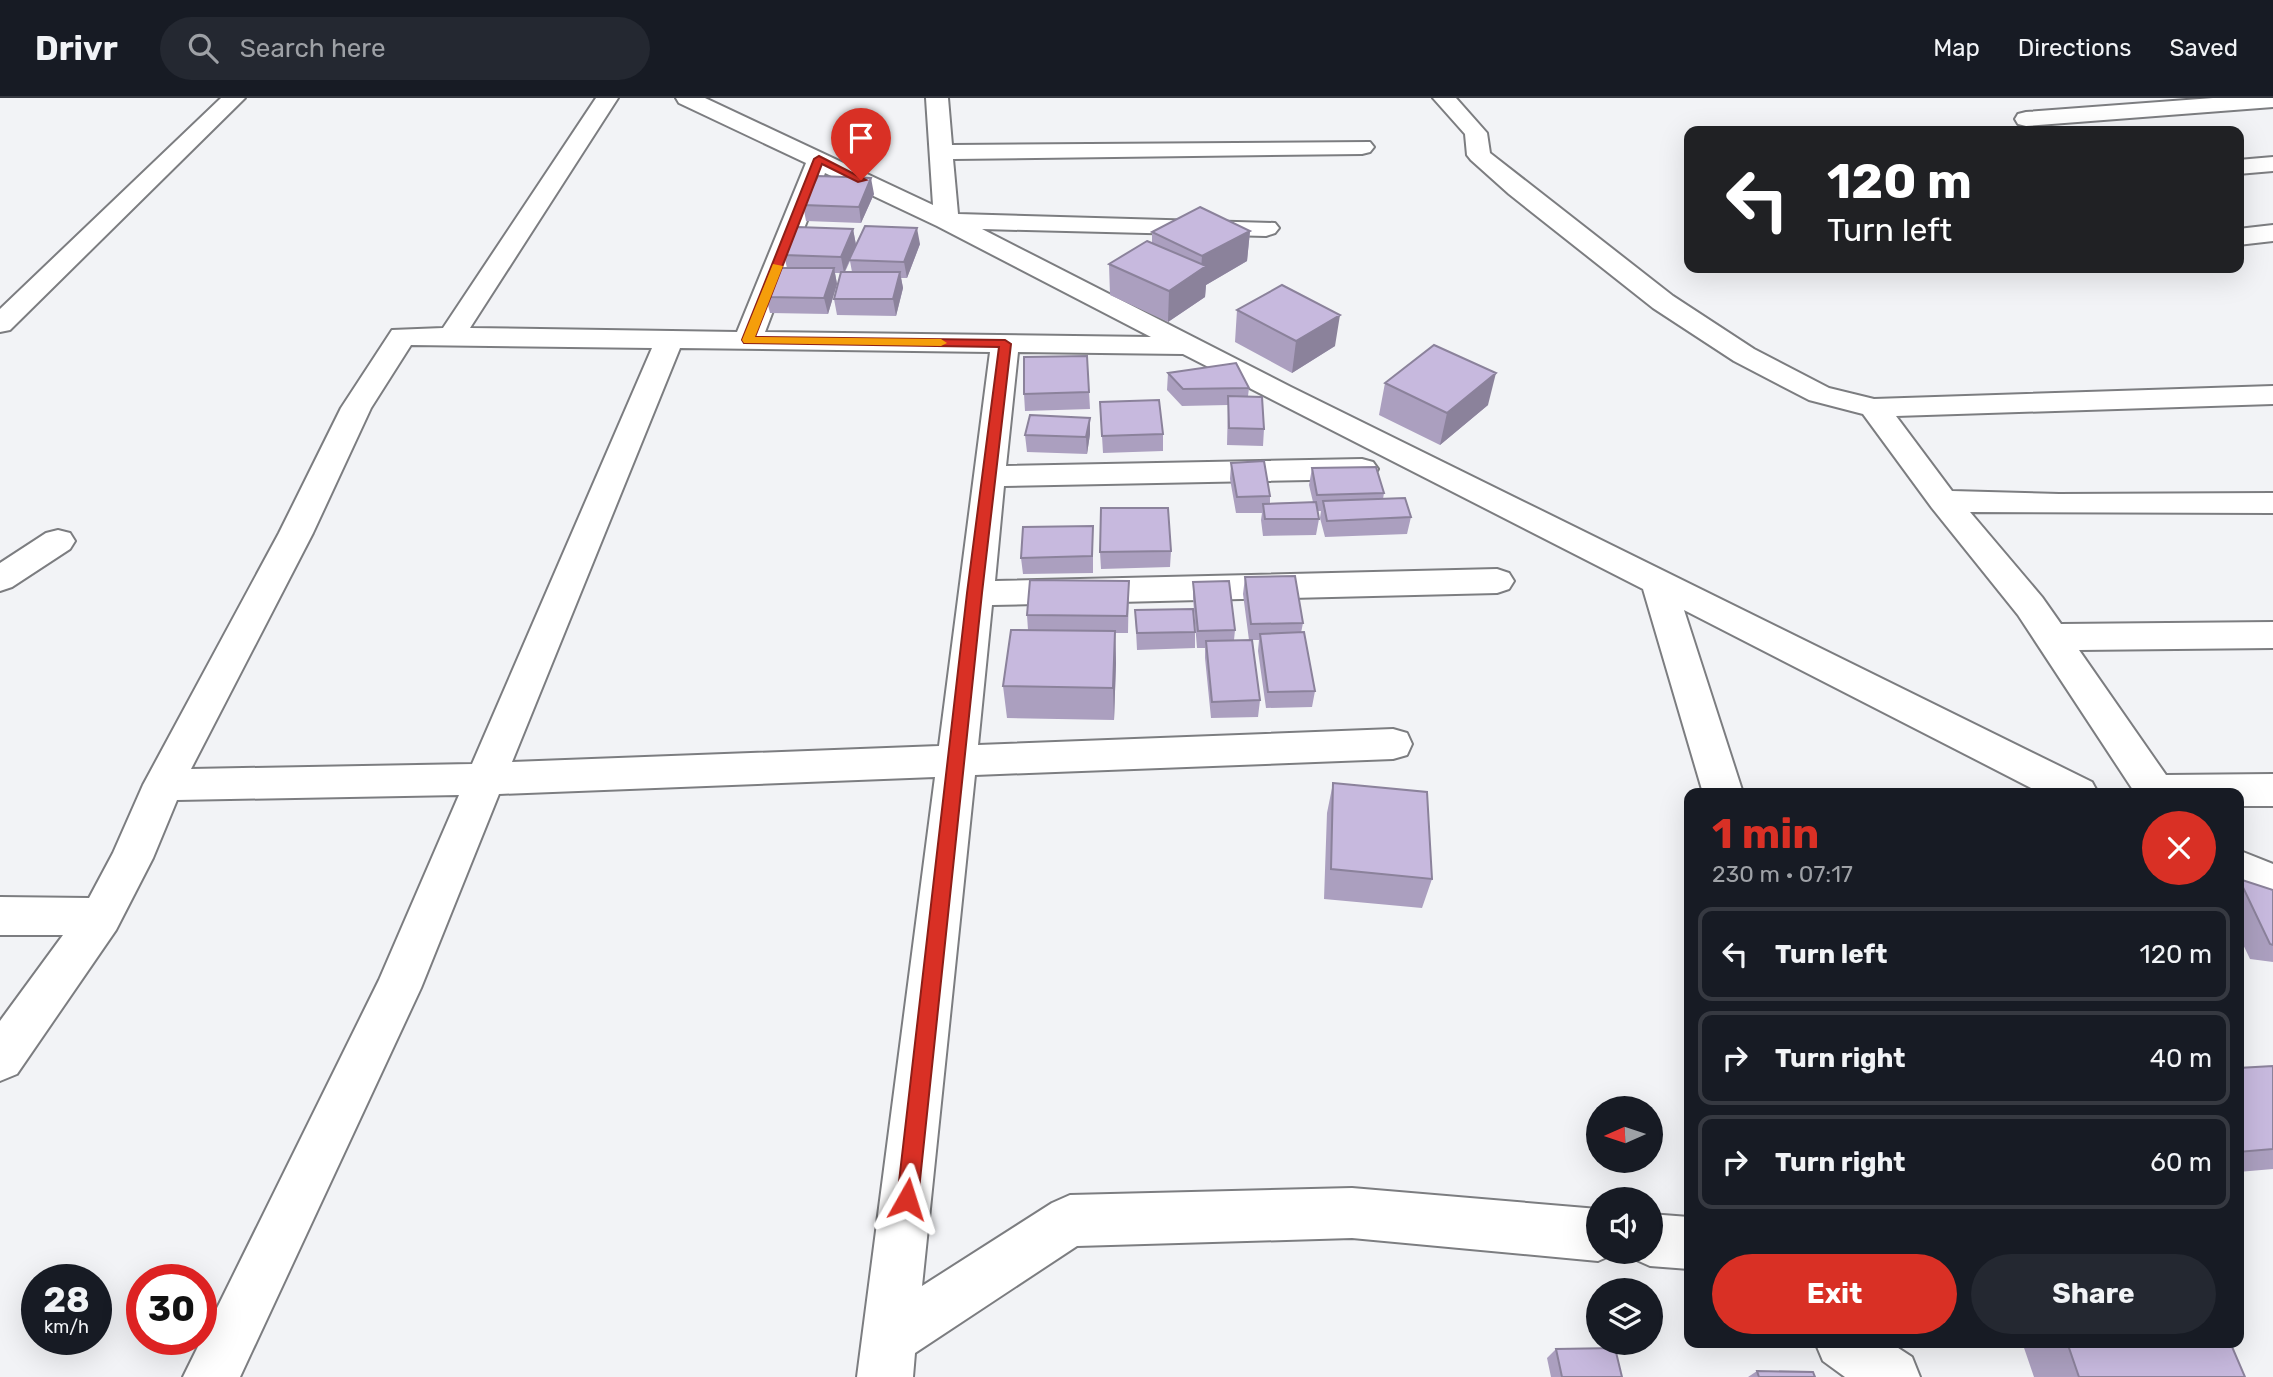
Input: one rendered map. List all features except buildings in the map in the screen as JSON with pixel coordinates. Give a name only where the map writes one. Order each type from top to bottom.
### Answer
[{"type":"street","points":[[0,324],[234,98]]},
{"type":"street","points":[[451,337],[607,98]]},
{"type":"street","points":[[687,98],[946,221],[2068,788]]},
{"type":"street","points":[[937,98],[946,221]]},
{"type":"street","points":[[1444,98],[1476,133],[1479,155],[1663,302],[1744,355],[1819,394],[1874,408],[2273,395]]},
{"type":"street","points":[[2026,119],[2273,100]]},
{"type":"street","points":[[941,152],[1362,147]]},
{"type":"street","points":[[748,340],[819,159]]},
{"type":"street","points":[[2244,166],[2273,164]]},
{"type":"street","points":[[946,221],[1266,228]]},
{"type":"street","points":[[2244,236],[2273,233]]},
{"type":"street","points":[[0,1059],[101,917],[132,858],[163,785],[296,533],[356,408],[402,336],[1190,346]]},
{"type":"street","points":[[211,1377],[398,988],[670,340]]},
{"type":"street","points":[[889,1356],[1005,344]]},
{"type":"street","points":[[1874,408],[1943,501],[2030,606],[2154,788]]},
{"type":"street","points":[[989,477],[1432,468]]},
{"type":"street","points":[[1943,501],[2059,504],[2273,503]]},
{"type":"street","points":[[0,579],[58,541]]},
{"type":"street","points":[[975,593],[1497,580]]},
{"type":"street","points":[[1658,582],[1721,788]]},
{"type":"street","points":[[2052,637],[2273,635]]},
{"type":"street","points":[[163,785],[487,779],[1393,744]]},
{"type":"street","points":[[2244,790],[2273,790]]},
{"type":"street","points":[[2244,870],[2273,884]]},
{"type":"street","points":[[0,916],[101,917]]},
{"type":"street","points":[[889,1356],[1070,1221],[1352,1213],[1586,1234]]},
{"type":"street","points":[[1663,1241],[1684,1243]]},
{"type":"street","points":[[1851,1348],[1892,1377]]},
{"type":"street","points":[[1893,1348],[1904,1377]]},
{"type":"slow traffic","points":[[777,266],[748,340],[941,343]]},
{"type":"route","points":[[861,180],[819,159],[748,340],[1005,344],[907,1199]]}]
